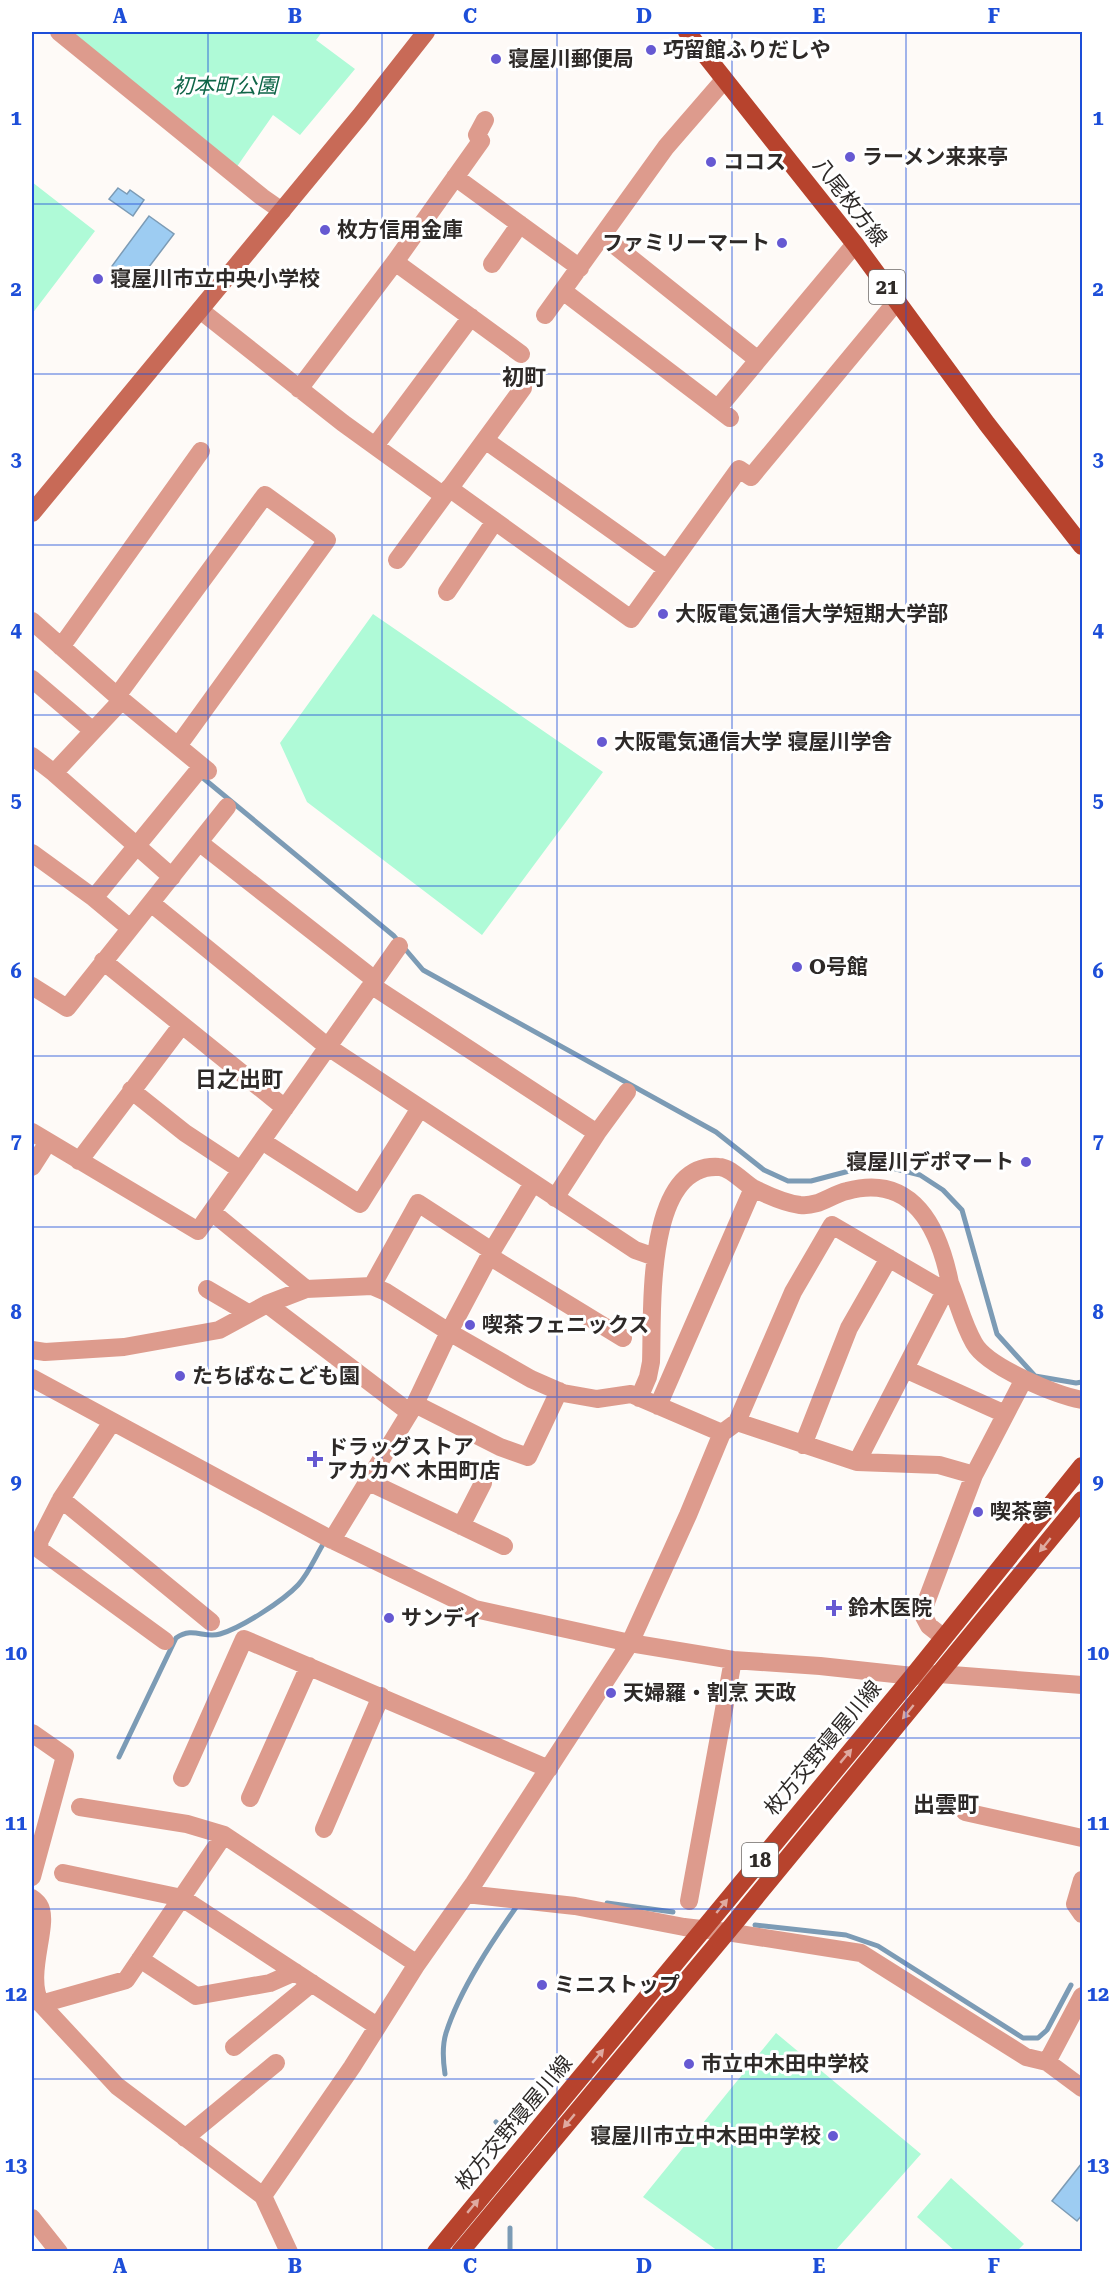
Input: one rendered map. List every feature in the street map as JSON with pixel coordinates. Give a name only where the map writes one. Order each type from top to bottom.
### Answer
[{"type":"main road","name":"八尾枚方線","points":[[687,32],[855,244],[987,424],[1083,546]]},
{"type":"main road","name":"枚方交野寝屋川線","points":[[436,2252],[913,1676],[1083,1466]]},
{"type":"main road","name":"枚方交野寝屋川線","points":[[460,2252],[728,1932],[1083,1500]]},
{"type":"street","points":[[59,32],[282,211]]},
{"type":"street","points":[[32,513],[282,211],[426,32]]},
{"type":"street","points":[[545,315],[666,147],[724,80]]},
{"type":"street","points":[[299,389],[395,262],[481,141],[477,135],[485,120]]},
{"type":"street","points":[[455,177],[580,268]]},
{"type":"street","points":[[492,264],[520,224]]},
{"type":"street","points":[[603,236],[758,360]]},
{"type":"street","points":[[562,291],[724,413],[758,360],[855,244]]},
{"type":"street","points":[[395,262],[521,354]]},
{"type":"street","points":[[200,310],[375,446],[495,521],[631,619],[739,469],[751,477],[897,301]]},
{"type":"street","points":[[375,446],[471,317]]},
{"type":"street","points":[[397,560],[523,388]]},
{"type":"street","points":[[485,440],[667,570]]},
{"type":"street","points":[[61,647],[201,451]]},
{"type":"street","points":[[54,773],[117,703],[266,495],[327,540],[178,746]]},
{"type":"street","points":[[447,592],[495,521]]},
{"type":"street","points":[[32,621],[117,703],[205,768],[94,898]]},
{"type":"street","points":[[32,679],[93,731]]},
{"type":"street","points":[[32,756],[172,877]]},
{"type":"street","points":[[32,986],[67,1008],[102,961],[227,807]]},
{"type":"street","points":[[200,843],[373,983],[597,1133]]},
{"type":"street","points":[[32,853],[94,898],[130,928]]},
{"type":"street","points":[[151,903],[328,1047],[635,1250],[655,1257]]},
{"type":"street","points":[[32,1132],[198,1231],[399,946]]},
{"type":"street","points":[[102,961],[180,1026],[285,1108]]},
{"type":"street","points":[[79,1161],[180,1026]]},
{"type":"street","points":[[131,1090],[185,1133],[241,1170]]},
{"type":"street","points":[[555,1198],[627,1092]]},
{"type":"street","points":[[262,1141],[360,1204],[420,1108]]},
{"type":"street","points":[[32,1167],[48,1142]]},
{"type":"street","points":[[639,1398],[648,1377],[651,1362],[655,1257],[667,1204],[674,1190],[692,1173],[705,1168],[722,1166],[753,1188],[791,1204],[809,1206],[846,1191],[869,1187],[892,1190],[915,1203],[936,1235],[948,1287],[975,1345],[988,1357],[1037,1386],[1083,1400]]},
{"type":"street","points":[[332,1540],[412,1408],[491,1253],[533,1183]]},
{"type":"street","points":[[658,1406],[753,1188]]},
{"type":"street","points":[[372,1286],[418,1203],[623,1338]]},
{"type":"street","points":[[212,1212],[306,1289]]},
{"type":"street","points":[[263,2196],[352,2067],[417,1964],[549,1769],[630,1643],[793,1292],[832,1225],[889,1258],[948,1287]]},
{"type":"street","points":[[803,1445],[849,1328],[889,1258]]},
{"type":"street","points":[[32,1350],[45,1352],[124,1347],[219,1330],[267,1304],[306,1289],[372,1286],[386,1292],[449,1332],[531,1379],[559,1391],[597,1399],[631,1394],[658,1406],[857,1462],[939,1465],[974,1475]]},
{"type":"street","points":[[857,1462],[948,1287]]},
{"type":"street","points":[[207,1289],[248,1313]]},
{"type":"street","points":[[267,1304],[412,1408],[528,1457],[559,1391]]},
{"type":"street","points":[[905,1369],[1005,1414]]},
{"type":"street","points":[[32,1378],[332,1540],[475,1609],[630,1643],[733,1660],[913,1676],[939,1674],[1083,1685]]},
{"type":"street","points":[[943,1637],[929,1626],[922,1613],[974,1475],[1024,1378]]},
{"type":"street","points":[[112,1422],[61,1499],[39,1542],[40,1550],[165,1641]]},
{"type":"street","points":[[367,1481],[504,1546]]},
{"type":"street","points":[[461,1526],[483,1483]]},
{"type":"street","points":[[61,1499],[211,1622]]},
{"type":"street","points":[[182,1778],[244,1639],[549,1769]]},
{"type":"street","points":[[689,1901],[733,1660]]},
{"type":"street","points":[[250,1798],[309,1666]]},
{"type":"street","points":[[324,1829],[381,1696]]},
{"type":"street","points":[[32,1733],[65,1756],[32,1877]]},
{"type":"street","points":[[80,1807],[187,1824],[225,1835],[417,1964]]},
{"type":"street","points":[[964,1812],[1083,1838]]},
{"type":"street","points":[[36,1998],[126,1980],[225,1835]]},
{"type":"street","points":[[63,1873],[182,1898],[377,2026]]},
{"type":"street","points":[[1083,1880],[1075,1904],[1083,1914]]},
{"type":"street","points":[[466,1894],[575,1906],[861,1953],[1026,2057],[1047,2062],[1083,2088]]},
{"type":"street","points":[[32,1898],[40,1905],[42,1917],[34,1979],[36,1998],[117,2086],[263,2196],[289,2252]]},
{"type":"street","points":[[140,1959],[196,1995],[270,1983],[295,1972]]},
{"type":"street","points":[[234,2047],[312,1983]]},
{"type":"street","points":[[1047,2062],[1083,1996]]},
{"type":"street","points":[[185,2138],[276,2063]]},
{"type":"street","points":[[32,2218],[59,2252]]},
{"type":"green space","name":"初本町公園","points":[[68,32],[322,32],[316,40],[355,69],[300,135],[273,115],[236,168]]},
{"type":"green space","points":[[32,182],[95,231],[32,314]]},
{"type":"green space","points":[[373,614],[603,772],[482,935],[307,802],[280,743]]},
{"type":"green space","points":[[776,2033],[921,2154],[835,2251],[718,2251],[643,2197]]},
{"type":"green space","points":[[951,2178],[1024,2244],[1017,2251],[955,2251],[917,2217]]},
{"type":"water","points":[[118,188],[127,194],[130,190],[144,200],[133,216],[109,199]]},
{"type":"water","points":[[149,216],[174,234],[136,284],[112,266]]},
{"type":"water","points":[[1082,2163],[1082,2215],[1077,2221],[1052,2201]]},
{"type":"waterway","points":[[203,778],[394,936],[423,970],[716,1132],[764,1170],[788,1181],[811,1181],[876,1164],[920,1175],[943,1190],[962,1210],[997,1334],[1035,1376],[1082,1382]]},
{"type":"waterway","points":[[119,1757],[176,1638],[188,1633],[220,1634],[261,1613],[298,1585],[322,1546]]},
{"type":"waterway","points":[[445,2074],[444,2043],[452,2016],[478,1965],[519,1903]]},
{"type":"waterway","points":[[607,1903],[673,1912]]},
{"type":"waterway","points":[[755,1925],[846,1935],[878,1946],[1023,2038],[1038,2038],[1047,2030],[1071,1985]]},
{"type":"waterway","points":[[496,2122],[508,2134]]},
{"type":"waterway","points":[[510,2228],[510,2252]]},
{"type":"place","name":"巧留館ふりだしや","points":[[651,50]]},
{"type":"place","name":"寝屋川郵便局","points":[[496,59]]},
{"type":"place","name":"ラーメン来来亭","points":[[850,157]]},
{"type":"place","name":"ココス","points":[[711,162]]},
{"type":"place","name":"枚方信用金庫","points":[[325,230]]},
{"type":"place","name":"ファミリーマート","points":[[782,243]]},
{"type":"place","name":"寝屋川市立中央小学校","points":[[98,279]]},
{"type":"place","name":"大阪電気通信大学短期大学部","points":[[663,614]]},
{"type":"place","name":"大阪電気通信大学 寝屋川学舎","points":[[602,742]]},
{"type":"place","name":"O号館","points":[[797,967]]},
{"type":"place","name":"寝屋川デポマート","points":[[1026,1162]]},
{"type":"place","name":"喫茶フェニックス","points":[[470,1325]]},
{"type":"place","name":"たちばなこども園","points":[[180,1376]]},
{"type":"place","name":"ドラッグストア アカカベ 木田町店","points":[[315,1459]]},
{"type":"place","name":"喫茶夢","points":[[978,1512]]},
{"type":"place","name":"鈴木医院","points":[[834,1608]]},
{"type":"place","name":"サンディ","points":[[389,1618]]},
{"type":"place","name":"天婦羅・割烹 天政","points":[[611,1693]]},
{"type":"place","name":"ミニストップ","points":[[542,1985]]},
{"type":"place","name":"市立中木田中学校","points":[[689,2064]]},
{"type":"place","name":"寝屋川市立中木田中学校","points":[[833,2136]]},
{"type":"district","name":"初町","points":[[524,377]]},
{"type":"district","name":"日之出町","points":[[239,1079]]},
{"type":"district","name":"出雲町","points":[[946,1804]]}]
